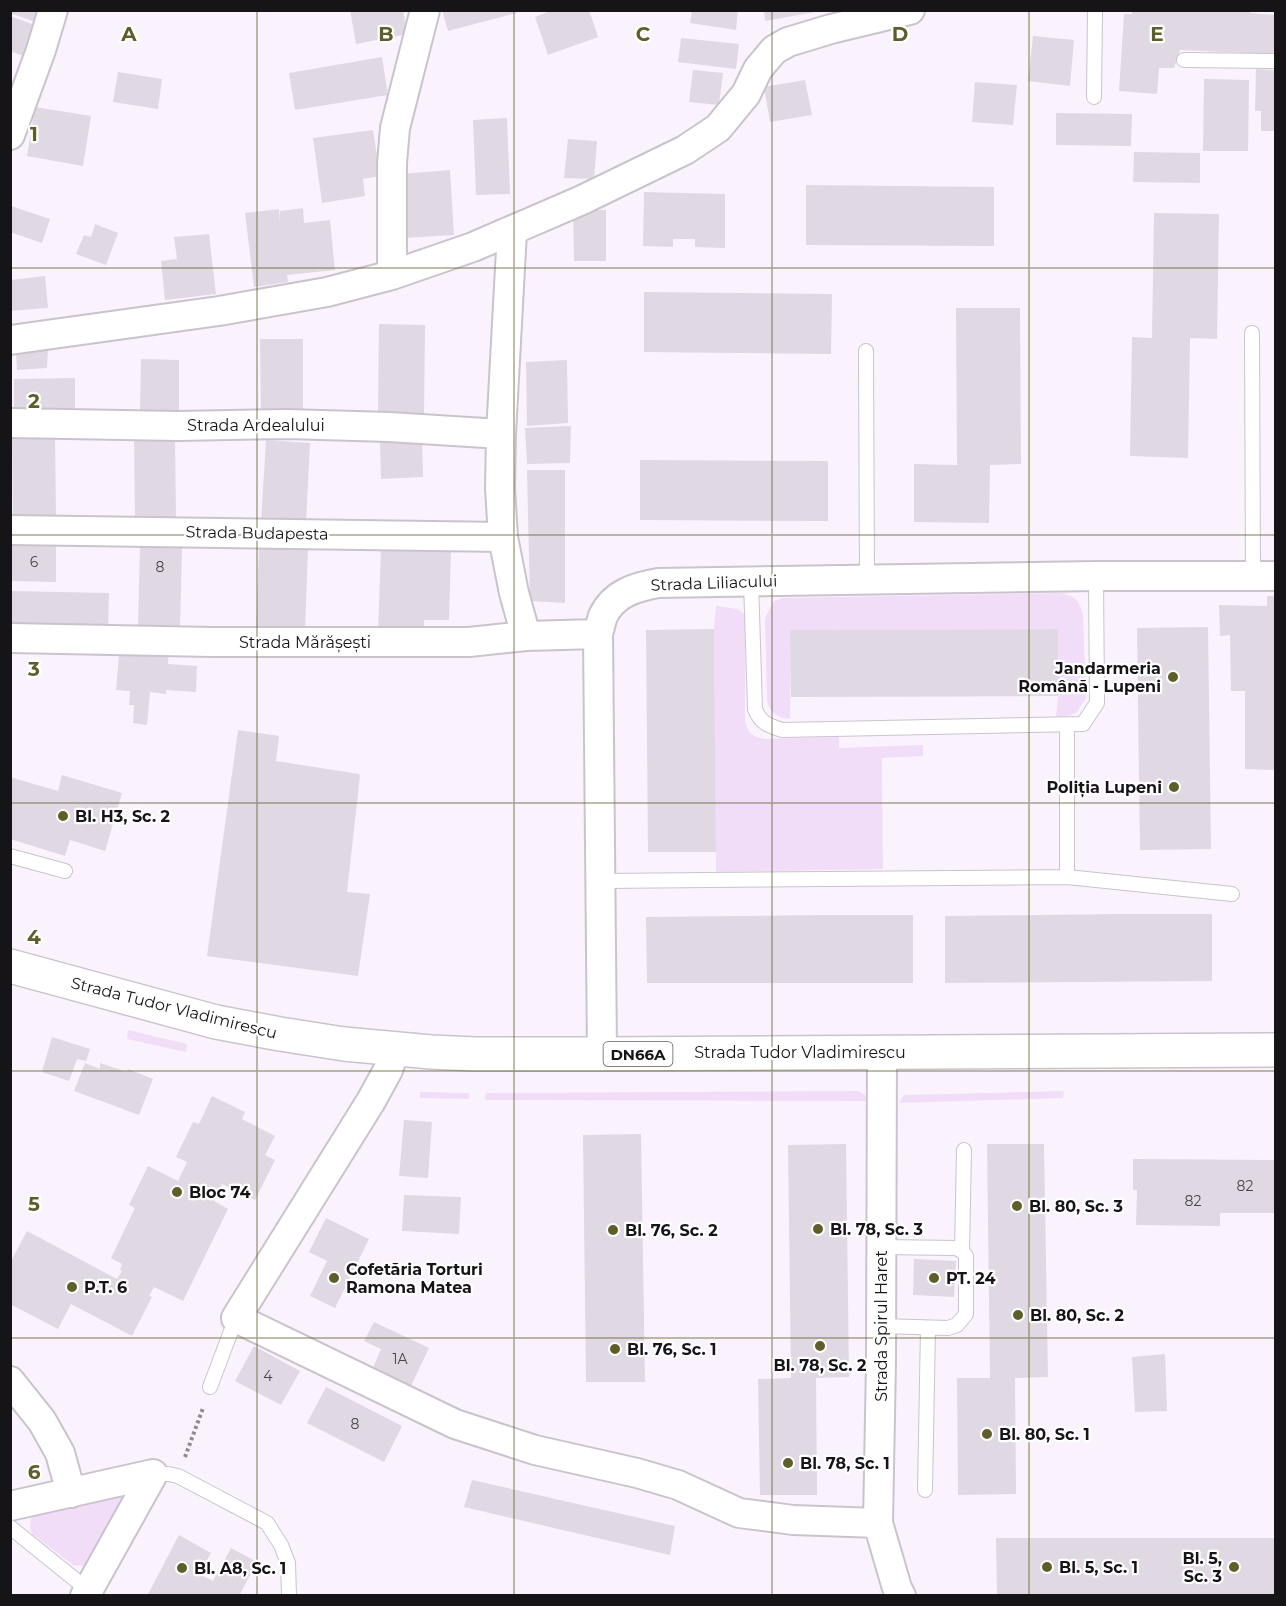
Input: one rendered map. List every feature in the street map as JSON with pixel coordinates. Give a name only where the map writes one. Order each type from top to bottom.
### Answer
[{"type":"main road","name":"Strada Tudor Vladimirescu","points":[[10,966],[216,1022],[334,1043],[395,1049],[475,1054],[1275,1050]]},
{"type":"street","points":[[10,135],[53,10]]},
{"type":"street","points":[[392,275],[394,128],[425,10]]},
{"type":"street","points":[[10,340],[219,311],[327,291],[392,275],[464,250],[582,200],[685,150],[718,128],[746,93],[758,69],[774,50],[788,42],[910,10]]},
{"type":"street","points":[[512,231],[500,488],[502,537],[526,636]]},
{"type":"street","name":"Strada Ardealului","points":[[10,423],[178,426],[287,424],[501,434]]},
{"type":"street","name":"Strada Budapesta","points":[[10,530],[502,537]]},
{"type":"street","name":"Strada Liliacului","points":[[601,625],[615,599],[621,594],[638,586],[658,583],[1096,576],[1264,577]]},
{"type":"street","points":[[601,625],[602,1054]]},
{"type":"street","name":"Strada Mărășești","points":[[10,638],[212,642],[469,642],[601,625]]},
{"type":"street","points":[[395,1049],[388,1070],[371,1101],[236,1318],[455,1424],[489,1436],[535,1450],[637,1473],[678,1485],[739,1513],[793,1520],[878,1523]]},
{"type":"street","name":"Strada Spirul Haret","points":[[882,1052],[878,1523],[901,1596]]},
{"type":"street","points":[[10,1381],[42,1421],[56,1445],[71,1493]]},
{"type":"street","points":[[10,1506],[166,1475]]},
{"type":"street","points":[[87,1593],[166,1475]]},
{"type":"lane","points":[[1094,97],[1095,10]]},
{"type":"lane","points":[[1184,60],[1275,61]]},
{"type":"lane","points":[[1252,333],[1264,577]]},
{"type":"lane","points":[[866,351],[867,580]]},
{"type":"lane","points":[[751,581],[755,709],[760,719],[782,730],[1083,724],[1097,703],[1096,576]]},
{"type":"lane","points":[[1067,725],[1067,877]]},
{"type":"lane","points":[[10,856],[65,871]]},
{"type":"lane","points":[[602,881],[1067,877],[1232,894]]},
{"type":"lane","points":[[962,1251],[964,1150]]},
{"type":"lane","points":[[881,1326],[948,1328],[957,1325],[966,1314],[966,1256],[962,1251],[956,1248],[882,1247]]},
{"type":"lane","points":[[210,1387],[236,1318]]},
{"type":"lane","points":[[925,1490],[928,1328]]},
{"type":"lane","points":[[166,1475],[267,1523],[281,1545],[288,1563],[289,1596]]},
{"type":"lane","points":[[10,1527],[87,1593]]},
{"type":"path","points":[[166,1475],[210,1387]]},
{"type":"shaded area","points":[[1062,593],[1076,600],[1083,614],[1086,698],[1077,712],[1071,715],[1056,717],[1057,629],[791,630],[790,719],[775,714],[770,709],[767,701],[765,618],[774,601],[782,598]]},
{"type":"shaded area","points":[[716,606],[738,609],[745,614],[745,721],[752,734],[765,739],[839,737],[839,748],[923,745],[923,756],[882,758],[883,869],[716,872],[714,629]]},
{"type":"shaded area","points":[[128,1030],[187,1044],[186,1052],[127,1039]]},
{"type":"shaded area","points":[[859,1091],[866,1096],[866,1101],[485,1100],[486,1093]]},
{"type":"shaded area","points":[[1064,1091],[1063,1098],[899,1103],[904,1095]]},
{"type":"shaded area","points":[[420,1092],[469,1093],[469,1099],[420,1098]]},
{"type":"shaded area","points":[[123,1495],[126,1499],[87,1566],[73,1565],[32,1534],[30,1529],[33,1514]]},
{"type":"building","points":[[10,10],[45,10],[41,24],[10,13]]},
{"type":"building","points":[[350,10],[403,10],[407,34],[356,44]]},
{"type":"building","points":[[442,10],[516,10],[517,13],[448,31]]},
{"type":"building","points":[[553,10],[589,10],[598,37],[548,55],[535,17]]},
{"type":"building","points":[[692,10],[738,10],[736,30],[690,23]]},
{"type":"building","points":[[764,10],[815,10],[815,12],[765,21]]},
{"type":"building","points":[[1132,10],[1250,10],[1250,13],[1275,15],[1275,53],[1180,50],[1174,68],[1159,68],[1157,94],[1119,91],[1124,14],[1132,14]]},
{"type":"building","points":[[10,16],[40,27],[29,58],[10,51]]},
{"type":"building","points":[[1033,36],[1074,40],[1070,86],[1028,81]]},
{"type":"building","points":[[681,38],[739,44],[736,69],[678,62]]},
{"type":"building","points":[[382,57],[388,95],[295,110],[289,73]]},
{"type":"building","points":[[1256,69],[1275,70],[1275,131],[1261,131],[1261,111],[1255,111]]},
{"type":"building","points":[[693,70],[723,73],[719,105],[689,102]]},
{"type":"building","points":[[118,72],[162,79],[158,109],[113,102]]},
{"type":"building","points":[[1204,79],[1249,80],[1248,151],[1203,151]]},
{"type":"building","points":[[805,80],[812,115],[770,122],[764,87]]},
{"type":"building","points":[[975,82],[1017,85],[1013,125],[972,122]]},
{"type":"building","points":[[35,107],[91,116],[83,166],[27,156]]},
{"type":"building","points":[[1056,113],[1132,114],[1131,146],[1056,145]]},
{"type":"building","points":[[507,118],[510,194],[476,195],[473,120]]},
{"type":"building","points":[[373,130],[380,176],[363,179],[365,196],[322,203],[313,138]]},
{"type":"building","points":[[568,139],[597,141],[594,179],[564,178]]},
{"type":"building","points":[[1134,152],[1200,153],[1200,183],[1133,182]]},
{"type":"building","points":[[450,170],[454,235],[404,238],[400,174]]},
{"type":"building","points":[[806,185],[994,187],[994,246],[806,245]]},
{"type":"building","points":[[644,192],[725,194],[725,248],[695,247],[695,239],[673,239],[673,247],[643,246]]},
{"type":"building","points":[[11,206],[50,219],[42,243],[10,232]]},
{"type":"building","points":[[303,208],[304,223],[330,220],[335,270],[287,275],[288,282],[254,287],[245,213],[279,209],[280,222],[280,211]]},
{"type":"building","points":[[573,210],[606,210],[606,261],[574,261]]},
{"type":"building","points":[[1154,213],[1219,214],[1217,339],[1190,338],[1188,458],[1130,456],[1132,337],[1152,338]]},
{"type":"building","points":[[95,224],[118,233],[106,265],[76,254],[84,235],[91,237]]},
{"type":"building","points":[[209,234],[216,294],[165,300],[161,261],[177,259],[174,237]]},
{"type":"building","points":[[45,276],[48,308],[10,311],[10,280]]},
{"type":"building","points":[[644,292],[832,294],[831,354],[644,352]]},
{"type":"building","points":[[956,308],[1020,308],[1021,464],[990,465],[989,523],[914,522],[914,464],[957,465]]},
{"type":"building","points":[[379,324],[425,325],[424,416],[378,415]]},
{"type":"building","points":[[260,339],[303,339],[303,415],[261,415]]},
{"type":"building","points":[[48,349],[47,368],[17,370],[16,352]]},
{"type":"building","points":[[141,359],[179,360],[179,413],[140,412]]},
{"type":"building","points":[[567,360],[568,423],[527,426],[526,362]]},
{"type":"building","points":[[75,378],[75,415],[14,414],[14,379]]},
{"type":"building","points":[[571,426],[570,463],[527,464],[525,428]]},
{"type":"building","points":[[55,434],[56,518],[13,518],[12,435]]},
{"type":"building","points":[[134,435],[175,435],[176,520],[135,521]]},
{"type":"building","points":[[266,440],[310,443],[306,523],[261,521]]},
{"type":"building","points":[[422,440],[423,477],[381,479],[380,442]]},
{"type":"building","points":[[640,460],[828,461],[828,521],[640,520]]},
{"type":"building","points":[[527,470],[565,470],[565,603],[530,601]]},
{"type":"building","points":[[12,542],[56,543],[56,582],[12,581]]},
{"type":"building","points":[[140,546],[182,547],[180,629],[138,628]]},
{"type":"building","points":[[259,547],[308,549],[305,630],[256,629]]},
{"type":"building","points":[[381,547],[451,550],[449,620],[424,620],[424,635],[378,634]]},
{"type":"building","points":[[10,591],[109,593],[108,630],[10,627]]},
{"type":"building","points":[[1267,596],[1275,596],[1275,770],[1245,769],[1245,691],[1231,691],[1230,635],[1220,636],[1219,605],[1267,606]]},
{"type":"building","points":[[1208,627],[1211,849],[1140,850],[1137,628]]},
{"type":"building","points":[[714,629],[716,852],[648,852],[646,630]]},
{"type":"building","points":[[1058,629],[1058,696],[791,697],[790,630]]},
{"type":"building","points":[[120,644],[169,648],[168,664],[197,666],[196,692],[166,690],[166,694],[150,692],[147,725],[133,723],[134,705],[129,705],[130,691],[116,690]]},
{"type":"building","points":[[238,730],[279,736],[276,761],[360,776],[347,892],[370,894],[358,976],[207,956]]},
{"type":"building","name":"Bl. H3, Sc. 2","points":[[62,775],[122,793],[105,851],[70,840],[65,856],[10,839],[10,777],[58,791]]},
{"type":"building","points":[[1212,914],[1212,981],[945,983],[945,916]]},
{"type":"building","points":[[913,915],[913,983],[647,983],[646,917]]},
{"type":"building","points":[[52,1037],[90,1049],[86,1061],[77,1059],[69,1081],[42,1072]]},
{"type":"building","points":[[85,1063],[100,1069],[100,1063],[127,1072],[128,1069],[153,1079],[139,1115],[74,1091]]},
{"type":"building","name":"Bloc 74","points":[[212,1096],[245,1112],[242,1119],[275,1136],[265,1155],[275,1160],[255,1200],[222,1184],[214,1201],[228,1209],[183,1301],[154,1287],[149,1296],[152,1297],[132,1336],[71,1304],[58,1329],[10,1304],[10,1263],[27,1231],[117,1279],[122,1271],[120,1270],[122,1264],[111,1258],[135,1208],[129,1205],[148,1166],[178,1181],[187,1162],[176,1157],[193,1122],[199,1124]]},
{"type":"building","points":[[404,1120],[432,1122],[428,1178],[399,1176]]},
{"type":"building","points":[[641,1134],[645,1382],[586,1382],[583,1135]]},
{"type":"building","points":[[846,1144],[849,1377],[816,1378],[817,1495],[760,1495],[758,1379],[791,1378],[788,1145]]},
{"type":"building","points":[[987,1144],[1044,1144],[1048,1377],[1015,1378],[1016,1494],[958,1495],[957,1378],[990,1378]]},
{"type":"building","points":[[1133,1159],[1275,1160],[1275,1213],[1220,1213],[1220,1226],[1136,1225],[1137,1190],[1133,1190]]},
{"type":"building","points":[[404,1195],[461,1197],[459,1234],[402,1231]]},
{"type":"building","name":"Cofetăria Torturi Ramona Matea","points":[[326,1218],[369,1239],[335,1308],[310,1296],[327,1261],[309,1252]]},
{"type":"building","name":"PT. 24","points":[[914,1259],[956,1261],[954,1297],[913,1295]]},
{"type":"building","points":[[374,1322],[429,1348],[410,1388],[372,1370],[381,1349],[364,1341]]},
{"type":"building","points":[[254,1346],[300,1371],[281,1405],[235,1381]]},
{"type":"building","points":[[1165,1354],[1167,1411],[1135,1412],[1132,1357]]},
{"type":"building","points":[[326,1387],[402,1426],[384,1462],[307,1423]]},
{"type":"building","points":[[472,1480],[675,1526],[670,1555],[464,1507]]},
{"type":"building","name":"Bl. A8, Sc. 1","points":[[179,1535],[211,1553],[199,1574],[213,1581],[231,1548],[257,1562],[239,1596],[147,1596]]},
{"type":"building","points":[[996,1538],[1275,1538],[1275,1596],[997,1596]]},
{"type":"place","name":"Jandarmeria Română - Lupeni","points":[[1173,677]]},
{"type":"place","name":"Poliția Lupeni","points":[[1174,787]]},
{"type":"place","name":"Bl. H3, Sc. 2","points":[[63,816]]},
{"type":"place","name":"Bloc 74","points":[[177,1192]]},
{"type":"place","name":"Bl. 80, Sc. 3","points":[[1017,1206]]},
{"type":"place","name":"Bl. 78, Sc. 3","points":[[818,1229]]},
{"type":"place","name":"Bl. 76, Sc. 2","points":[[613,1230]]},
{"type":"place","name":"Cofetăria Torturi Ramona Matea","points":[[334,1278]]},
{"type":"place","name":"PT. 24","points":[[934,1278]]},
{"type":"place","name":"P.T. 6","points":[[72,1287]]},
{"type":"place","name":"Bl. 80, Sc. 2","points":[[1018,1315]]},
{"type":"place","name":"Bl. 78, Sc. 2","points":[[820,1346]]},
{"type":"place","name":"Bl. 76, Sc. 1","points":[[615,1349]]},
{"type":"place","name":"Bl. 80, Sc. 1","points":[[987,1434]]},
{"type":"place","name":"Bl. 78, Sc. 1","points":[[788,1463]]},
{"type":"place","name":"Bl. 5, Sc. 1","points":[[1047,1567]]},
{"type":"place","name":"Bl. 5, Sc. 3","points":[[1234,1567]]},
{"type":"place","name":"Bl. A8, Sc. 1","points":[[182,1568]]}]
